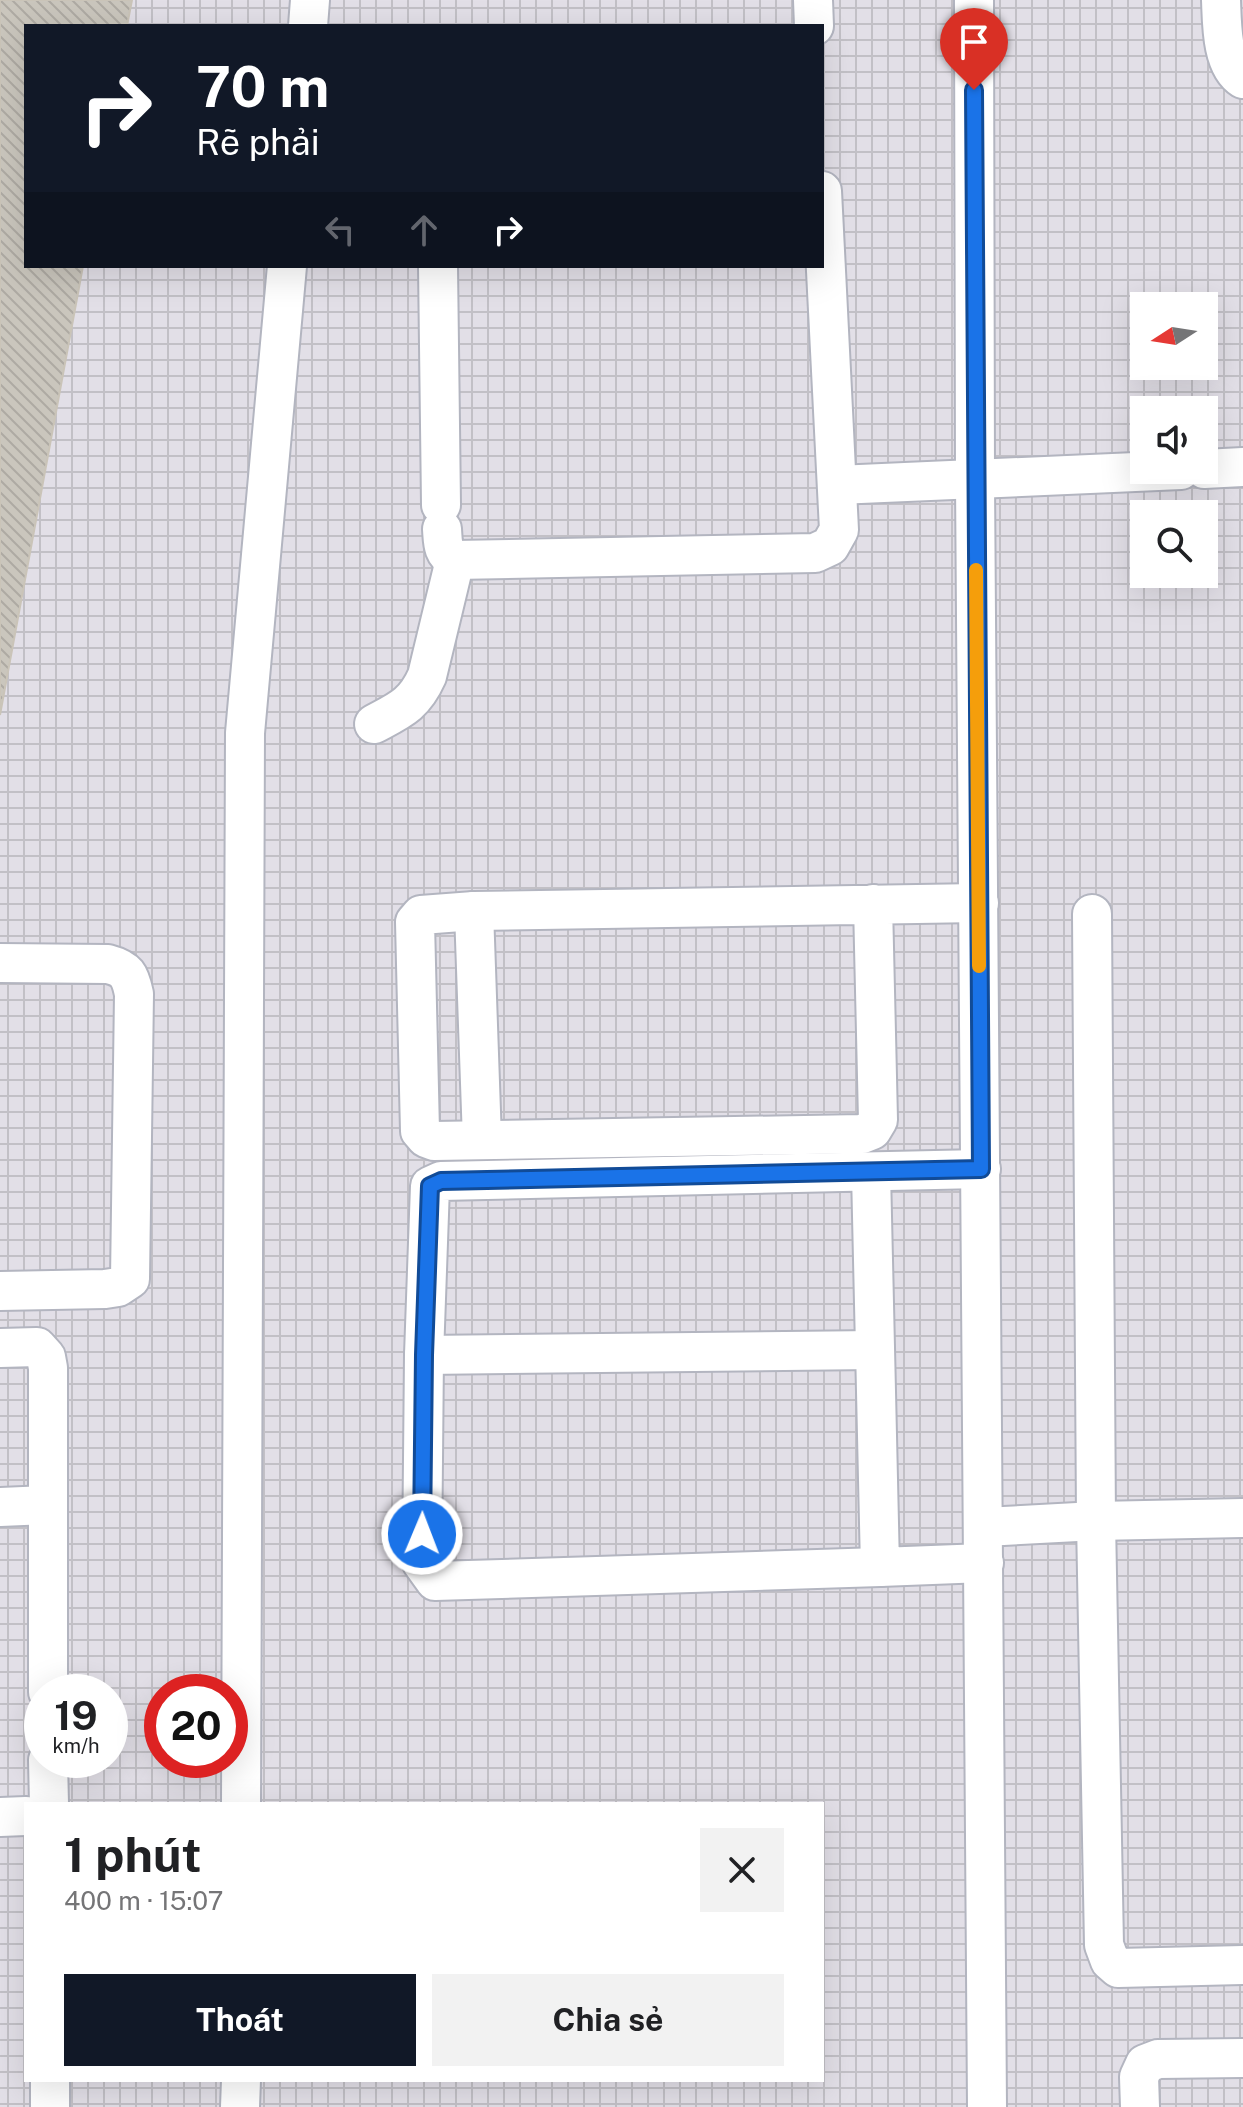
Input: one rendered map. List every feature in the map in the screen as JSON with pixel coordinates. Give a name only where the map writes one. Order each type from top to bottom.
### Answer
[{"type":"street","points":[[308,24],[310,0]]},
{"type":"street","points":[[813,0],[814,24]]},
{"type":"street","points":[[974,0],[987,2107]]},
{"type":"street","points":[[1221,0],[1222,37],[1236,74],[1243,79]]},
{"type":"street","points":[[446,531],[815,553],[830,546],[839,530],[824,230]]},
{"type":"street","points":[[241,1802],[245,733],[287,268]]},
{"type":"street","points":[[374,724],[409,705],[420,692],[427,676],[446,531],[438,268]]},
{"type":"street","points":[[1218,468],[1243,467]]},
{"type":"street","points":[[837,485],[1130,473]]},
{"type":"street","points":[[873,904],[878,1120],[872,1130],[862,1134],[434,1141],[420,1131],[415,922],[421,915],[474,911],[873,904],[979,903]]},
{"type":"street","points":[[474,911],[482,1140]]},
{"type":"street","points":[[1092,914],[1096,1521],[1104,1945],[1110,1961],[1118,1968],[1243,1965]]},
{"type":"street","points":[[0,963],[108,964],[123,968],[130,977],[134,994],[130,1279],[118,1287],[105,1289],[0,1291]]},
{"type":"street","points":[[981,1169],[441,1181],[430,1186],[424,1355],[422,1563],[429,1575],[435,1581],[880,1567],[1096,1521],[1243,1518]]},
{"type":"street","points":[[871,1172],[880,1567]]},
{"type":"street","points":[[0,1348],[37,1347],[46,1357],[48,1368],[48,1674]]},
{"type":"street","points":[[424,1355],[875,1350]]},
{"type":"street","points":[[0,1507],[47,1505]]},
{"type":"street","points":[[48,1778],[49,1802]]},
{"type":"street","points":[[0,1817],[24,1816]]},
{"type":"street","points":[[1140,2107],[1139,2077],[1145,2064],[1158,2059],[1243,2058]]},
{"type":"street","points":[[50,2082],[50,2107]]},
{"type":"street","points":[[240,2107],[241,2082]]},
{"type":"shaded area","points":[[0,0],[1243,0],[1243,2107],[0,2107]]},
{"type":"building","points":[[0,0],[132,0],[127,24],[24,24],[24,268],[83,268],[0,715]]},
{"type":"slow traffic","points":[[976,570],[979,966]]},
{"type":"route","points":[[422,1534],[430,1186],[441,1181],[981,1169],[974,90]]}]
